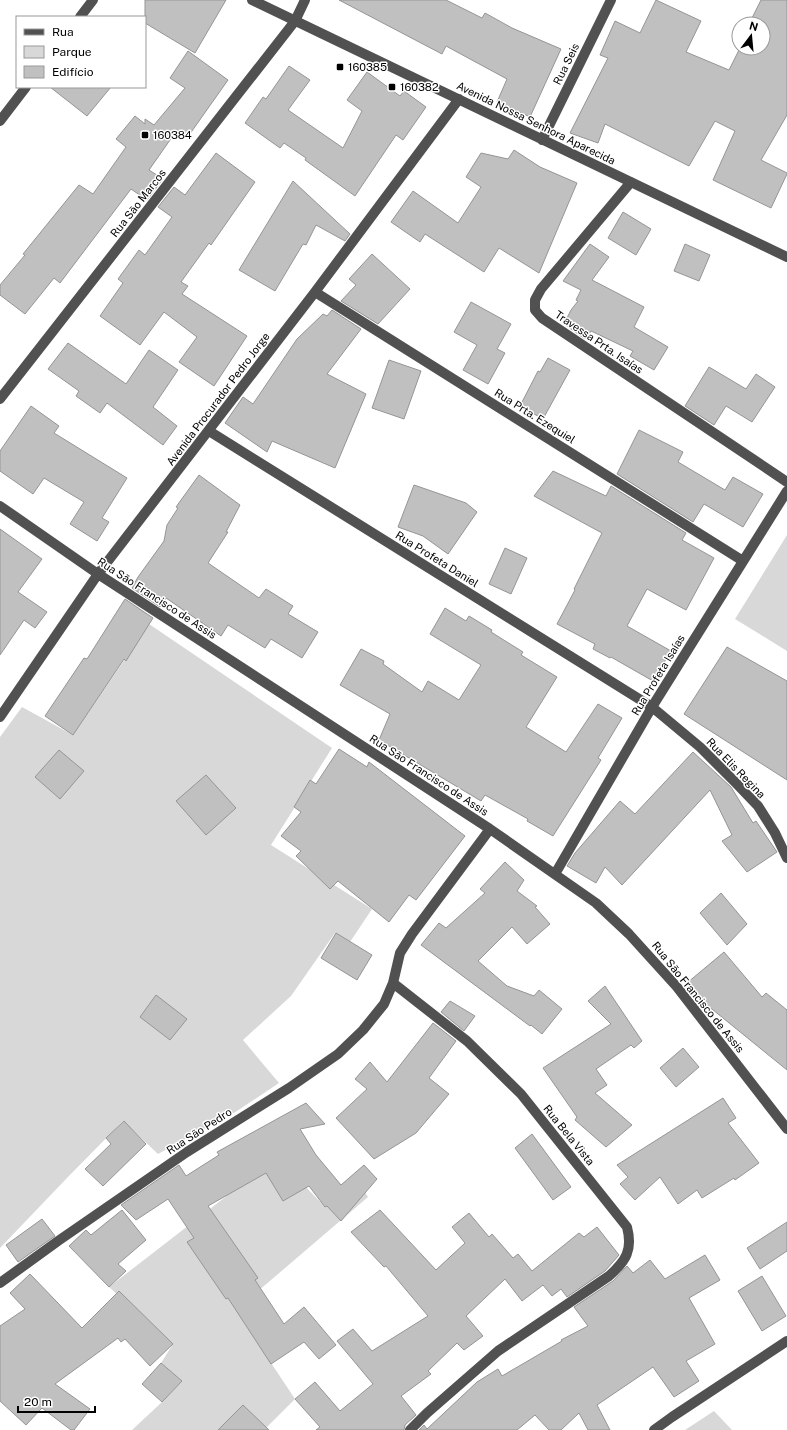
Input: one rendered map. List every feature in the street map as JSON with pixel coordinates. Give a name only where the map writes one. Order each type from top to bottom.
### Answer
[{"type":"street","points":[[81,16],[93,0]]},
{"type":"street","name":"Avenida Nossa Senhora Aparecida","points":[[252,0],[787,257]]},
{"type":"street","name":"Rua São Marcos","points":[[0,399],[295,21],[305,0]]},
{"type":"street","name":"Rua Seis","points":[[542,140],[611,0]]},
{"type":"street","points":[[0,121],[25,88]]},
{"type":"street","name":"Avenida Procurador Pedro Jorge","points":[[0,717],[98,574],[209,431],[459,99]]},
{"type":"street","name":"Travessa Prta. Isaías","points":[[631,182],[541,289],[535,300],[535,310],[542,318],[787,482]]},
{"type":"street","name":"Rua Prta. Ezequiel","points":[[314,292],[743,561]]},
{"type":"street","name":"Rua Profeta Daniel","points":[[209,431],[652,707]]},
{"type":"street","name":"Rua Profeta Isaías","points":[[555,874],[652,707],[787,491]]},
{"type":"street","name":"Rua São Francisco de Assis","points":[[0,506],[98,574],[490,829],[596,904],[629,934],[677,987],[787,1129]]},
{"type":"street","name":"Rua Elis Regina","points":[[652,707],[700,747],[758,806],[775,833],[787,858]]},
{"type":"street","points":[[393,983],[400,953],[490,829]]},
{"type":"street","name":"Rua São Pedro","points":[[0,1283],[181,1156],[289,1088],[338,1054],[363,1030],[384,1004],[393,983]]},
{"type":"street","name":"Rua Bela Vista","points":[[393,983],[466,1041],[521,1094],[627,1227],[630,1238],[628,1254],[621,1266],[609,1276],[498,1351],[427,1413],[410,1430]]},
{"type":"street","points":[[654,1430],[678,1412],[787,1341]]},
{"type":"green space","points":[[787,535],[787,651],[735,619]]},
{"type":"green space","points":[[149,624],[332,748],[271,845],[372,909],[350,942],[335,933],[291,996],[243,1040],[279,1083],[237,1111],[158,1154],[123,1121],[0,1248],[0,737],[22,707],[73,735]]},
{"type":"green space","points":[[277,1157],[325,1207],[354,1174],[368,1197],[236,1310],[295,1399],[264,1430],[132,1430],[182,1381],[161,1363],[173,1344],[109,1287]]},
{"type":"green space","points":[[714,1411],[732,1430],[685,1430]]},
{"type":"building","points":[[145,0],[226,0],[195,53],[146,24]]},
{"type":"building","points":[[339,0],[446,0],[482,18],[485,13],[512,28],[561,49],[530,117],[497,102],[507,79],[446,46],[442,54]]},
{"type":"building","points":[[656,0],[701,21],[686,52],[729,70],[736,56],[771,56],[771,16],[753,16],[761,0],[787,0],[787,115],[761,160],[787,173],[771,208],[713,180],[735,131],[715,121],[689,166],[605,124],[598,143],[570,133],[608,58],[600,55],[615,21],[640,33]]},
{"type":"building","points":[[188,51],[228,80],[187,138],[177,130],[149,170],[163,179],[147,200],[131,189],[60,283],[54,278],[25,314],[0,295],[0,285],[79,185],[93,194],[126,147],[116,139],[135,116],[145,124],[145,119],[154,125],[185,88],[170,78]]},
{"type":"building","points":[[289,66],[310,80],[288,110],[343,148],[362,111],[347,100],[367,72],[400,96],[404,91],[426,107],[403,140],[396,135],[355,196],[284,143],[280,148],[245,123],[263,97],[266,99]]},
{"type":"building","points":[[51,88],[110,88],[87,116]]},
{"type":"building","points":[[514,150],[540,167],[577,183],[539,273],[499,248],[484,272],[425,234],[420,242],[391,222],[413,191],[458,223],[481,187],[466,177],[481,153],[508,159]]},
{"type":"building","points":[[216,153],[255,182],[211,245],[209,243],[181,282],[188,286],[182,294],[247,336],[214,386],[179,362],[197,337],[164,312],[140,345],[100,316],[123,283],[118,279],[139,250],[145,255],[172,217],[158,207],[174,187],[185,195]]},
{"type":"building","points":[[293,181],[350,234],[345,241],[316,225],[306,245],[303,244],[275,291],[239,270]]},
{"type":"building","points":[[623,212],[651,229],[636,255],[608,238]]},
{"type":"building","points":[[590,244],[609,257],[592,280],[644,307],[634,327],[668,347],[654,370],[630,356],[633,351],[591,331],[585,339],[564,324],[571,310],[578,301],[576,300],[581,290],[563,281]]},
{"type":"building","points":[[685,244],[710,255],[699,281],[674,271]]},
{"type":"building","points":[[372,254],[410,289],[378,324],[341,301],[356,285],[349,279]]},
{"type":"building","points":[[471,302],[511,324],[497,349],[505,353],[488,384],[463,370],[477,345],[454,332]]},
{"type":"building","points":[[332,310],[361,329],[327,374],[366,394],[335,468],[272,441],[267,452],[225,423],[243,397],[253,404],[297,339],[323,314],[327,316]]},
{"type":"building","points":[[68,343],[126,384],[149,350],[178,370],[153,407],[177,426],[163,445],[107,403],[100,413],[76,396],[79,391],[48,369]]},
{"type":"building","points":[[548,358],[570,370],[543,419],[520,406],[538,371],[540,372]]},
{"type":"building","points":[[389,360],[421,371],[404,419],[372,408]]},
{"type":"building","points":[[709,367],[746,389],[756,374],[775,387],[752,422],[726,406],[714,425],[685,406]]},
{"type":"building","points":[[31,406],[59,426],[54,433],[127,478],[102,518],[109,522],[97,541],[70,524],[84,502],[44,478],[33,494],[0,471],[0,451]]},
{"type":"building","points":[[639,430],[683,452],[678,462],[725,490],[733,477],[763,494],[743,527],[704,504],[693,522],[617,474]]},
{"type":"building","points":[[553,471],[606,496],[611,486],[686,533],[682,540],[714,558],[686,610],[647,589],[627,626],[671,651],[653,681],[611,657],[610,658],[593,649],[595,644],[557,624],[602,533],[534,496]]},
{"type":"building","points":[[199,475],[240,505],[226,532],[228,532],[208,563],[259,598],[266,589],[293,606],[288,614],[318,632],[302,658],[271,639],[265,648],[228,625],[221,636],[166,598],[160,607],[132,588],[138,577],[164,541],[167,525],[178,508],[176,507]]},
{"type":"building","points":[[414,485],[466,503],[477,512],[448,554],[423,536],[398,527]]},
{"type":"building","points":[[0,529],[42,559],[18,592],[47,612],[35,628],[24,620],[0,655]]},
{"type":"building","points":[[505,548],[527,558],[511,594],[489,584]]},
{"type":"building","points":[[125,599],[153,618],[126,661],[124,659],[73,735],[45,716],[84,658],[87,659]]},
{"type":"building","points":[[445,608],[466,621],[469,616],[492,630],[491,632],[523,652],[521,655],[557,677],[526,727],[566,752],[598,704],[622,718],[598,758],[601,760],[553,836],[527,821],[528,819],[485,795],[481,801],[379,740],[390,714],[340,685],[361,649],[384,661],[383,664],[422,692],[428,681],[459,700],[481,665],[430,634]]},
{"type":"building","points":[[727,647],[787,681],[787,780],[684,714]]},
{"type":"building","points":[[339,749],[367,767],[369,762],[465,836],[416,900],[409,895],[389,922],[338,881],[330,889],[296,856],[301,851],[281,836],[301,812],[294,807],[310,780],[316,784]]},
{"type":"building","points":[[59,750],[84,771],[60,799],[35,777]]},
{"type":"building","points":[[693,752],[731,787],[753,823],[756,821],[777,852],[747,872],[722,841],[732,835],[710,790],[622,885],[605,867],[596,883],[567,866],[575,853],[620,801],[635,814]]},
{"type":"building","points":[[206,775],[236,808],[206,835],[176,801]]},
{"type":"building","points":[[505,862],[524,880],[517,891],[537,906],[535,907],[550,924],[527,944],[512,927],[478,961],[507,986],[534,996],[539,990],[562,1009],[542,1034],[421,945],[439,923],[446,928],[485,893],[480,889]]},
{"type":"building","points":[[721,893],[747,924],[727,945],[700,913]]},
{"type":"building","points":[[336,933],[372,955],[357,980],[321,958]]},
{"type":"building","points":[[724,952],[762,997],[766,993],[787,1010],[787,1070],[702,1001],[687,983]]},
{"type":"building","points":[[605,986],[642,1041],[634,1048],[631,1045],[596,1069],[607,1085],[595,1093],[632,1125],[606,1147],[575,1120],[577,1117],[543,1068],[611,1024],[588,1001]]},
{"type":"building","points":[[156,995],[187,1019],[170,1040],[140,1017]]},
{"type":"building","points":[[450,1001],[475,1016],[464,1031],[441,1012]]},
{"type":"building","points":[[433,1023],[456,1041],[429,1078],[449,1094],[416,1133],[374,1159],[336,1118],[367,1089],[355,1079],[370,1062],[387,1082]]},
{"type":"building","points":[[683,1048],[699,1067],[676,1087],[660,1068]]},
{"type":"building","points":[[723,1098],[736,1118],[728,1123],[759,1163],[735,1180],[734,1178],[702,1198],[697,1190],[678,1204],[660,1177],[635,1200],[620,1184],[628,1177],[617,1165]]},
{"type":"building","points":[[306,1103],[325,1124],[300,1129],[316,1155],[341,1185],[364,1165],[377,1179],[341,1221],[327,1206],[325,1207],[309,1186],[283,1201],[266,1173],[208,1206],[258,1278],[255,1280],[284,1324],[304,1307],[336,1345],[319,1359],[304,1342],[271,1364],[228,1298],[226,1299],[187,1242],[194,1238],[168,1199],[136,1220],[121,1205],[179,1165],[186,1176],[219,1155],[217,1152]]},
{"type":"building","points":[[124,1121],[146,1144],[103,1186],[85,1169],[111,1144],[106,1138]]},
{"type":"building","points":[[532,1134],[571,1187],[553,1200],[515,1148]]},
{"type":"building","points":[[122,1210],[146,1240],[118,1264],[126,1271],[109,1287],[69,1246],[86,1230],[91,1235]]},
{"type":"building","points":[[380,1210],[436,1270],[465,1243],[452,1227],[469,1213],[489,1237],[492,1234],[513,1258],[518,1254],[532,1271],[579,1233],[584,1237],[597,1227],[619,1255],[605,1271],[567,1297],[561,1289],[552,1296],[543,1285],[522,1301],[505,1279],[466,1316],[483,1336],[464,1350],[457,1343],[428,1371],[431,1374],[401,1396],[416,1415],[405,1425],[404,1430],[316,1430],[320,1427],[295,1399],[315,1382],[340,1411],[373,1384],[337,1341],[353,1329],[372,1351],[428,1316],[386,1266],[384,1267],[351,1232]]},
{"type":"building","points":[[42,1219],[55,1236],[18,1262],[6,1245]]},
{"type":"building","points":[[787,1222],[787,1251],[760,1269],[747,1248]]},
{"type":"building","points":[[705,1255],[720,1280],[689,1298],[715,1344],[686,1361],[699,1381],[674,1397],[653,1367],[597,1405],[610,1430],[588,1430],[579,1413],[561,1430],[549,1430],[535,1415],[517,1430],[419,1430],[424,1425],[427,1429],[477,1382],[498,1369],[502,1376],[562,1341],[561,1340],[588,1326],[574,1307],[613,1281],[627,1266],[633,1273],[650,1260],[665,1279]]},
{"type":"building","points":[[30,1274],[82,1328],[119,1291],[173,1344],[150,1366],[125,1339],[121,1342],[118,1338],[55,1384],[90,1409],[74,1430],[71,1430],[42,1408],[26,1425],[0,1401],[0,1326],[25,1309],[10,1293]]},
{"type":"building","points":[[762,1276],[786,1316],[762,1331],[738,1291]]},
{"type":"building","points":[[161,1363],[182,1381],[162,1402],[142,1384]]},
{"type":"building","points":[[243,1405],[269,1430],[218,1430]]},
{"type":"place","name":"160385","points":[[340,67]]},
{"type":"place","name":"160382","points":[[392,87]]},
{"type":"place","name":"160384","points":[[145,135]]}]
